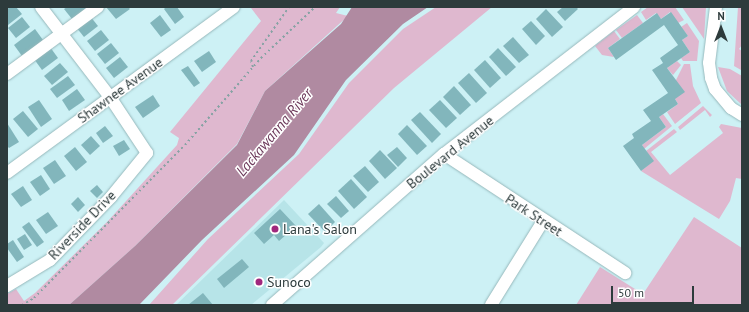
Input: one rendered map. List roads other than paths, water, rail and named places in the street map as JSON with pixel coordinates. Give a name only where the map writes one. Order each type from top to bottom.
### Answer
[{"type":"street","points":[[41,7],[110,97]]},
{"type":"street","points":[[7,74],[98,7]]},
{"type":"street","name":"Shawnee Avenue","points":[[7,173],[234,7]]},
{"type":"street","name":"Boulevard Avenue","points":[[272,305],[444,154],[634,7]]},
{"type":"street","points":[[716,7],[710,62],[711,78],[715,89],[731,108],[742,115]]},
{"type":"street","name":"Riverside Drive","points":[[9,280],[50,260],[106,203],[147,153],[110,97]]},
{"type":"street","name":"Park Street","points":[[444,154],[543,221],[625,273]]},
{"type":"street","points":[[491,305],[543,221]]},
{"type":"water","name":"Lackawanna River","points":[[352,7],[428,7],[403,24],[346,80],[294,155],[202,240],[139,305],[69,305],[135,246],[237,145],[265,91],[341,24]]},
{"type":"place","name":"Lana's Salon","points":[[275,229]]},
{"type":"place","name":"Sunoco","points":[[259,282]]}]
